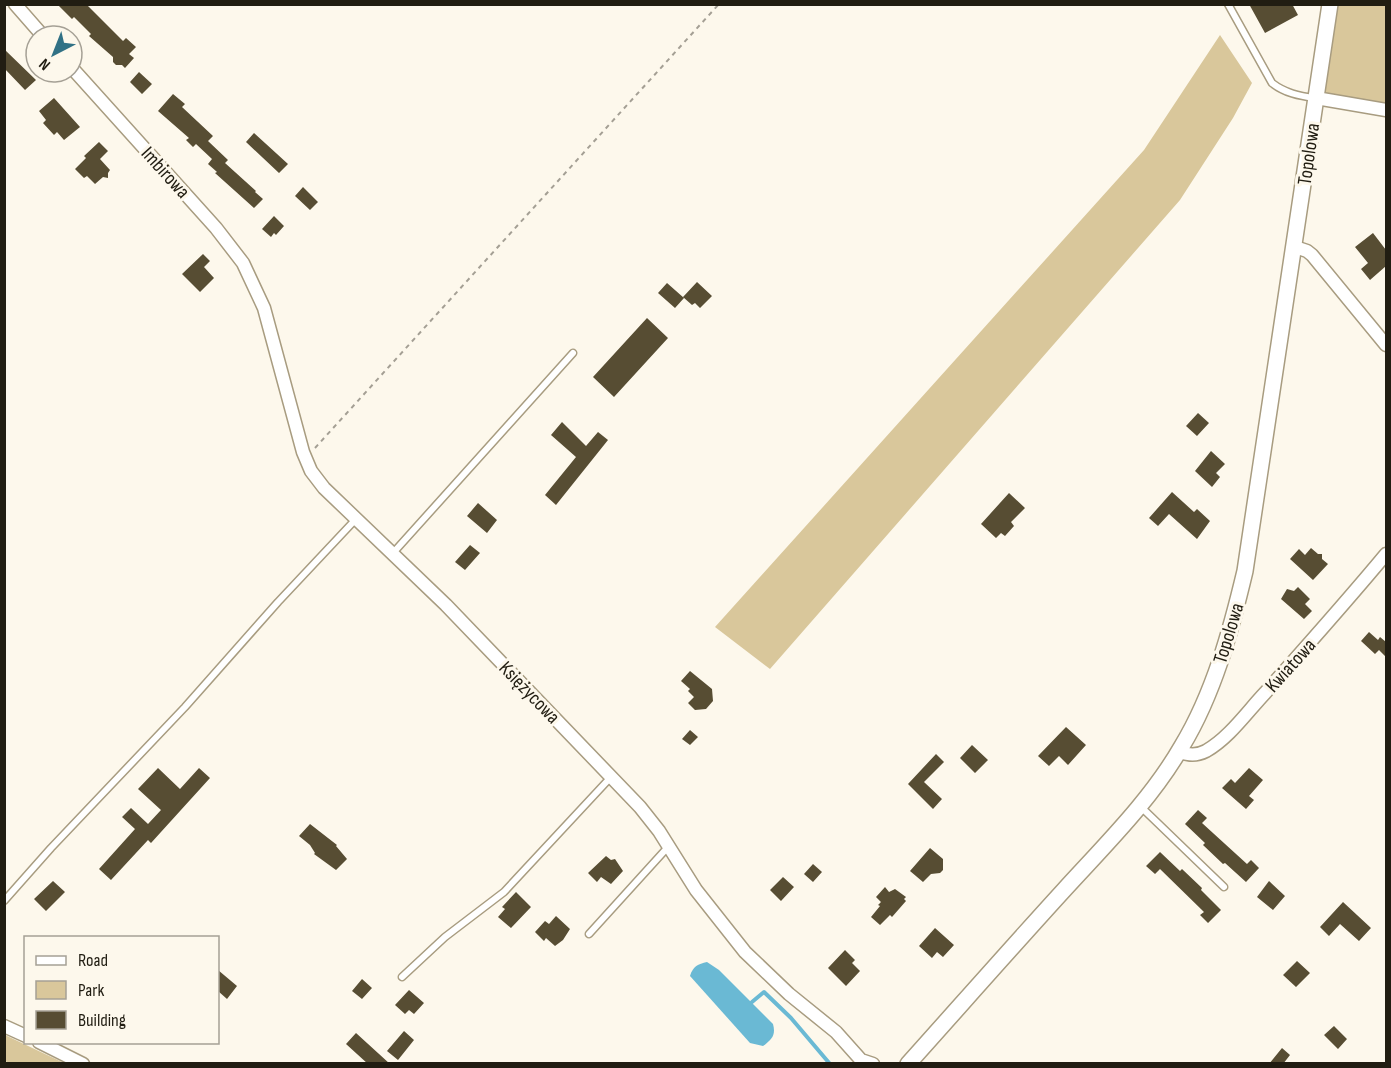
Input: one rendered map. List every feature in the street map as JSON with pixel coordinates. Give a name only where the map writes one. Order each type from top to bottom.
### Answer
[{"type":"street","points":[[15,4],[32,24]]},
{"type":"street","name":"Topolowa","points":[[908,1064],[1139,806],[1179,752],[1201,710],[1215,674],[1244,577],[1330,4]]},
{"type":"street","name":"Imbirowa","points":[[84,81],[228,242],[253,282]]},
{"type":"street","points":[[1316,98],[1386,110]]},
{"type":"street","points":[[1295,247],[1312,255],[1386,345]]},
{"type":"street","name":"Księżycowa","points":[[253,282],[264,308],[304,456],[311,471],[324,488],[393,553],[612,776],[651,820],[696,890],[738,945],[789,994],[836,1032],[861,1062]]},
{"type":"street","name":"Kwiatowa","points":[[1179,752],[1190,755],[1199,754],[1208,750],[1223,737],[1330,621],[1386,554]]},
{"type":"street","points":[[4,1026],[24,1035]]},
{"type":"street","points":[[43,1044],[83,1064]]},
{"type":"lane","points":[[1228,4],[1272,83],[1282,90],[1316,98]]},
{"type":"lane","points":[[393,553],[573,353]]},
{"type":"lane","points":[[4,901],[356,519]]},
{"type":"lane","points":[[402,977],[446,937],[504,892],[612,776]]},
{"type":"lane","points":[[1139,806],[1224,887]]},
{"type":"lane","points":[[589,934],[669,846]]},
{"type":"path","points":[[304,456],[332,432],[719,4]]},
{"type":"green space","points":[[1335,5],[1386,5],[1386,107],[1321,95]]},
{"type":"green space","points":[[1220,35],[1252,83],[1233,118],[1180,200],[770,669],[715,627],[1144,150]]},
{"type":"green space","points":[[5,1035],[64,1063],[9,1063],[5,1061]]},
{"type":"water","points":[[707,962],[719,970],[773,1024],[772,1036],[763,1046],[750,1043],[690,976],[696,966]]},
{"type":"building","points":[[57,4],[86,4],[123,41],[126,38],[136,47],[129,54],[134,58],[125,68],[122,65],[116,65],[113,57],[89,36],[91,34],[84,24],[74,17],[72,19]]},
{"type":"building","points":[[1249,4],[1292,4],[1298,15],[1265,33]]},
{"type":"building","points":[[4,49],[24,68],[24,84],[32,84],[25,90],[4,68]]},
{"type":"building","points":[[139,72],[152,84],[142,94],[130,82]]},
{"type":"building","points":[[173,94],[185,104],[182,107],[213,136],[208,141],[228,160],[225,163],[263,199],[254,208],[215,173],[217,172],[208,164],[212,159],[196,144],[193,147],[186,140],[189,138],[158,111]]},
{"type":"building","points":[[54,98],[80,127],[64,140],[57,132],[54,135],[43,123],[46,120],[39,111]]},
{"type":"building","points":[[254,133],[288,164],[279,173],[246,142]]},
{"type":"building","points":[[99,142],[108,151],[100,159],[110,170],[108,178],[103,177],[95,184],[75,169],[86,158],[84,156]]},
{"type":"building","points":[[303,187],[318,202],[310,210],[295,196]]},
{"type":"building","points":[[274,216],[284,226],[271,237],[262,229]]},
{"type":"building","points":[[1373,233],[1386,250],[1386,266],[1370,280],[1361,269],[1368,263],[1355,247]]},
{"type":"building","points":[[203,254],[210,261],[204,267],[214,278],[200,292],[182,274]]},
{"type":"building","points":[[697,282],[712,296],[700,308],[695,303],[692,305],[683,297]]},
{"type":"building","points":[[667,283],[684,298],[675,308],[658,293]]},
{"type":"building","points":[[647,318],[668,338],[614,397],[593,377]]},
{"type":"building","points":[[1198,413],[1209,423],[1197,436],[1186,426]]},
{"type":"building","points":[[562,422],[586,446],[598,432],[608,440],[556,505],[545,495],[576,457],[551,435]]},
{"type":"building","points":[[1211,451],[1225,464],[1216,473],[1220,477],[1212,487],[1195,471]]},
{"type":"building","points":[[1172,492],[1194,512],[1197,509],[1210,521],[1197,539],[1169,514],[1158,526],[1149,518]]},
{"type":"building","points":[[1009,493],[1025,508],[1011,522],[1014,526],[1005,536],[1001,533],[996,538],[981,524]]},
{"type":"building","points":[[478,503],[497,520],[487,533],[467,516]]},
{"type":"building","points":[[470,545],[480,553],[465,570],[455,562]]},
{"type":"building","points":[[1311,548],[1318,554],[1322,554],[1322,559],[1328,564],[1313,580],[1290,559],[1299,549],[1305,555]]},
{"type":"building","points":[[1298,587],[1310,599],[1305,604],[1312,611],[1304,619],[1281,599],[1287,589],[1294,591]]},
{"type":"building","points":[[1369,632],[1378,640],[1380,637],[1386,642],[1386,657],[1379,650],[1375,654],[1361,641]]},
{"type":"building","points":[[690,671],[712,689],[713,701],[706,709],[695,710],[688,703],[694,697],[688,691],[690,689],[681,681]]},
{"type":"building","points":[[1066,727],[1086,745],[1068,765],[1059,756],[1049,766],[1038,756]]},
{"type":"building","points":[[690,730],[698,737],[690,745],[682,739]]},
{"type":"building","points":[[972,745],[988,760],[975,773],[960,758]]},
{"type":"building","points":[[936,754],[944,762],[924,782],[942,799],[933,809],[908,784]]},
{"type":"building","points":[[158,768],[180,789],[199,768],[210,778],[151,843],[148,840],[111,880],[99,869],[135,829],[122,817],[131,808],[148,824],[161,810],[138,789]]},
{"type":"building","points":[[1249,768],[1263,780],[1249,796],[1254,800],[1246,809],[1222,788],[1231,779],[1235,783]]},
{"type":"building","points":[[1198,810],[1207,818],[1202,823],[1247,864],[1251,860],[1259,868],[1246,882],[1203,845],[1205,843],[1185,824]]},
{"type":"building","points":[[310,824],[337,845],[347,859],[336,870],[314,854],[310,845],[299,836]]},
{"type":"building","points":[[930,848],[943,859],[943,870],[940,873],[931,874],[923,882],[910,871]]},
{"type":"building","points":[[1160,852],[1202,888],[1201,890],[1221,910],[1208,923],[1200,915],[1204,912],[1160,869],[1155,874],[1146,866]]},
{"type":"building","points":[[606,856],[611,860],[615,859],[623,871],[611,884],[601,877],[597,882],[588,873]]},
{"type":"building","points":[[813,864],[822,872],[813,882],[804,874]]},
{"type":"building","points":[[783,877],[794,887],[781,901],[770,890]]},
{"type":"building","points":[[53,881],[65,892],[46,911],[34,899]]},
{"type":"building","points":[[1269,881],[1285,896],[1273,910],[1257,897]]},
{"type":"building","points":[[885,887],[889,892],[895,889],[906,897],[904,899],[906,901],[892,917],[890,915],[880,925],[871,917],[881,902],[876,897]]},
{"type":"building","points":[[516,892],[531,907],[511,928],[498,917],[505,909],[502,907]]},
{"type":"building","points":[[1343,902],[1371,928],[1359,941],[1340,924],[1329,936],[1320,927]]},
{"type":"building","points":[[556,916],[570,929],[563,940],[555,946],[546,938],[544,941],[535,932],[545,921],[549,924]]},
{"type":"building","points":[[935,928],[954,945],[943,957],[937,952],[932,958],[919,946]]},
{"type":"building","points":[[845,950],[855,960],[852,963],[860,971],[846,986],[828,968]]},
{"type":"building","points":[[1297,961],[1310,973],[1296,987],[1283,975]]},
{"type":"building","points":[[219,971],[237,986],[227,999],[219,992]]},
{"type":"building","points":[[362,979],[372,988],[362,999],[352,991]]},
{"type":"building","points":[[409,990],[424,1003],[414,1014],[409,1010],[405,1014],[395,1005]]},
{"type":"building","points":[[1334,1026],[1347,1039],[1338,1049],[1324,1035]]},
{"type":"building","points":[[404,1031],[414,1040],[398,1060],[387,1051]]},
{"type":"building","points":[[356,1033],[390,1064],[368,1064],[346,1044]]},
{"type":"building","points":[[1282,1048],[1290,1055],[1283,1064],[1269,1064]]},
{"type":"waterway","points":[[752,1002],[764,992],[791,1018],[830,1064]]}]
